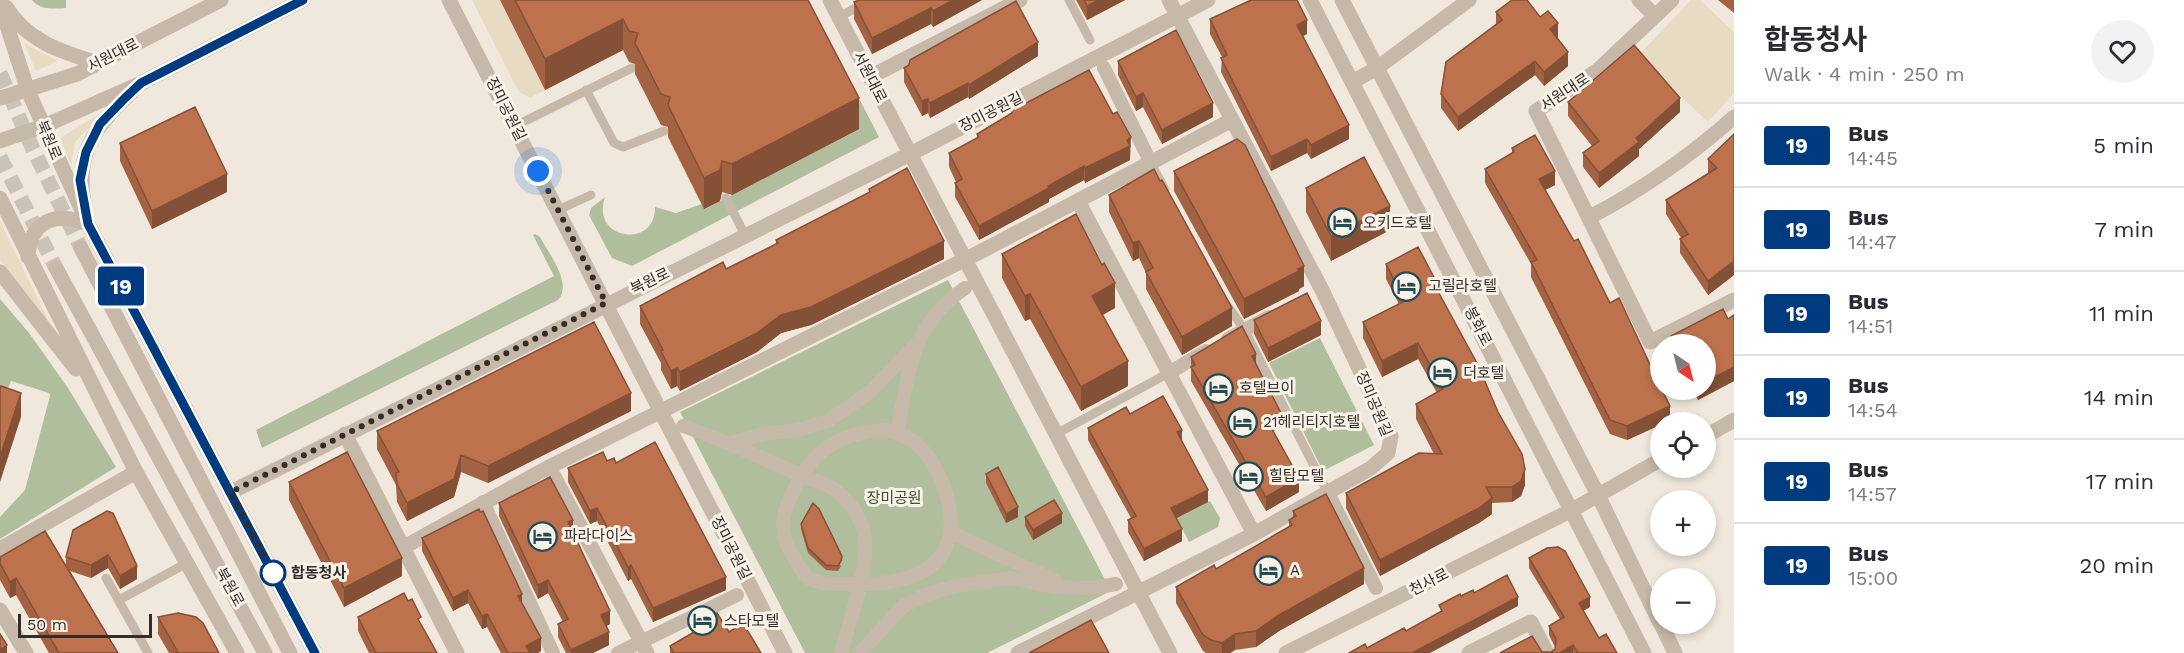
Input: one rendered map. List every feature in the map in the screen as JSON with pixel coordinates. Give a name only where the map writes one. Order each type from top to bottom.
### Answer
[{"type":"street","points":[[3,0],[17,23],[35,38],[63,52],[98,63]]},
{"type":"street","name":"서원대로","points":[[0,98],[77,74],[221,0]]},
{"type":"street","points":[[0,141],[44,126],[141,83],[303,0]]},
{"type":"street","name":"장미공원길","points":[[450,0],[785,653]]},
{"type":"street","name":"서원대로","points":[[830,0],[910,154]]},
{"type":"street","points":[[870,77],[1020,0]]},
{"type":"street","name":"장미공원길","points":[[1018,653],[1254,534],[1371,468],[1388,453],[1391,436],[1169,0]]},
{"type":"street","name":"장미공원길","points":[[910,154],[1208,0]]},
{"type":"street","name":"봉화로","points":[[1310,0],[1354,81],[1644,653]]},
{"type":"street","name":"봉화로","points":[[1342,0],[1598,495],[1650,601]]},
{"type":"street","points":[[1354,81],[1377,68],[1469,0]]},
{"type":"street","points":[[1639,0],[1655,16]]},
{"type":"street","name":"서원대로","points":[[1672,0],[1598,70],[1536,111],[1650,342],[1734,300]]},
{"type":"street","name":"북원로","points":[[0,4],[28,91],[88,224],[315,653]]},
{"type":"street","points":[[1104,68],[1151,163]]},
{"type":"street","points":[[88,224],[80,180],[86,152],[100,124],[141,83]]},
{"type":"street","points":[[1590,217],[1648,185],[1681,162],[1734,117]]},
{"type":"street","points":[[404,547],[549,467],[965,259],[1232,120]]},
{"type":"street","points":[[910,154],[1170,653]]},
{"type":"street","name":"북원로","points":[[231,492],[606,303],[910,154]]},
{"type":"street","name":"북원로","points":[[0,198],[136,472],[237,653]]},
{"type":"street","points":[[1078,201],[1167,374],[1254,534]]},
{"type":"street","points":[[28,257],[29,242],[42,223],[74,218],[88,224]]},
{"type":"street","name":"북원로","points":[[81,248],[290,653]]},
{"type":"street","name":"북원로","points":[[56,268],[266,653]]},
{"type":"street","points":[[0,272],[100,402]]},
{"type":"street","points":[[731,443],[763,434],[798,430],[828,421],[871,391],[916,344],[935,313],[964,288]]},
{"type":"street","points":[[1167,374],[1244,329],[1283,310]]},
{"type":"street","points":[[897,432],[916,344]]},
{"type":"street","points":[[1716,430],[1734,420]]},
{"type":"street","points":[[683,426],[731,443],[838,491],[852,506],[860,520],[866,541],[859,584],[841,653]]},
{"type":"street","points":[[862,431],[897,432],[920,444],[937,469],[952,517],[952,533],[946,550],[915,576],[884,584],[819,582],[808,578],[786,544],[782,532],[783,514],[800,474],[814,458],[836,442],[862,431]]},
{"type":"street","points":[[345,434],[457,653]]},
{"type":"street","points":[[1598,495],[1650,466]]},
{"type":"street","points":[[549,467],[644,648]]},
{"type":"street","points":[[0,549],[136,472]]},
{"type":"street","points":[[1328,493],[1376,588]]},
{"type":"street","name":"천사로","points":[[1286,653],[1598,495]]},
{"type":"street","points":[[483,502],[553,653]]},
{"type":"street","points":[[952,533],[1071,588]]},
{"type":"street","points":[[860,653],[902,608],[925,595],[955,586],[1011,578],[1071,588],[1092,588],[1116,584]]},
{"type":"street","name":"장미공원길","points":[[618,653],[644,648],[737,596]]},
{"type":"street","points":[[0,610],[26,653]]},
{"type":"street","points":[[1469,653],[1531,622],[1547,653]]},
{"type":"street","name":"봉화로","points":[[1666,634],[1675,653]]},
{"type":"lane","points":[[839,17],[870,0]]},
{"type":"lane","points":[[1069,0],[1090,40]]},
{"type":"lane","points":[[515,126],[632,68]]},
{"type":"lane","points":[[586,90],[614,143],[623,147],[664,130]]},
{"type":"lane","points":[[1151,163],[1173,204]]},
{"type":"lane","points":[[558,210],[591,195]]},
{"type":"lane","points":[[726,198],[745,235]]},
{"type":"lane","points":[[1222,297],[1234,318],[1244,329],[1328,493]]},
{"type":"lane","points":[[1056,434],[1167,374]]},
{"type":"lane","points":[[119,600],[187,563]]},
{"type":"lane","points":[[106,578],[148,653]]},
{"type":"green space","points":[[32,0],[66,0],[66,8],[43,7]]},
{"type":"green space","points":[[808,0],[879,137],[632,266],[612,258],[589,215],[591,208],[605,197],[603,212],[607,223],[614,231],[636,234],[646,229],[653,220],[655,207],[676,213],[702,204],[705,209],[859,129]]},
{"type":"green space","points":[[533,235],[540,237],[558,269],[563,286],[558,300],[262,448],[256,430],[554,276]]},
{"type":"green space","name":"장미공원","points":[[948,280],[1111,591],[987,653],[805,653],[680,412]]},
{"type":"green space","points":[[0,299],[29,333],[68,388],[116,467],[0,539],[0,517],[25,490],[50,396],[49,393],[11,381],[7,391],[0,392]]},
{"type":"green space","points":[[1320,338],[1374,445],[1323,471],[1269,363]]},
{"type":"green space","points":[[1210,501],[1220,518],[1218,527],[1189,542],[1177,518]]},
{"type":"shaded area","points":[[472,0],[500,0],[545,90],[530,98],[519,92]]},
{"type":"shaded area","points":[[1691,0],[1700,0],[1734,32],[1734,93],[1708,122],[1638,56]]},
{"type":"shaded area","points":[[24,43],[44,54],[58,61],[36,71]]},
{"type":"shaded area","points":[[109,108],[75,142],[71,165],[60,138]]},
{"type":"shaded area","points":[[0,221],[49,322],[0,260]]},
{"type":"building","points":[[515,0],[808,0],[859,98],[732,164],[722,161],[720,170],[704,178],[668,105],[670,97],[661,94],[635,43],[638,33],[629,31],[623,19],[545,59]]},
{"type":"building","points":[[859,0],[953,0],[933,11],[931,8],[872,38],[854,2]]},
{"type":"building","points":[[1084,0],[1099,0],[1087,6]]},
{"type":"building","points":[[1251,0],[1297,0],[1307,20],[1297,25],[1349,125],[1311,145],[1307,139],[1271,157],[1221,58],[1227,55],[1210,19]]},
{"type":"building","points":[[1512,0],[1527,0],[1540,17],[1548,11],[1558,23],[1550,29],[1568,52],[1544,72],[1535,61],[1458,117],[1441,94],[1446,62],[1502,20],[1496,12]]},
{"type":"building","points":[[1016,1],[1038,42],[969,85],[968,83],[930,103],[928,99],[922,101],[904,68],[909,65],[910,60]]},
{"type":"building","points":[[1176,30],[1213,103],[1162,130],[1143,93],[1136,97],[1118,61]]},
{"type":"building","points":[[1634,45],[1680,98],[1636,138],[1639,142],[1599,173],[1583,153],[1599,141],[1568,102]]},
{"type":"building","points":[[1089,70],[1113,114],[1117,112],[1131,137],[1127,140],[1130,146],[1085,168],[1084,166],[979,226],[955,183],[962,179],[949,153],[979,137],[977,134],[1012,113],[1011,111]]},
{"type":"building","points":[[195,107],[227,174],[152,211],[120,143]]},
{"type":"building","points":[[1734,134],[1734,261],[1708,281],[1680,239],[1688,234],[1666,200],[1717,168],[1708,159]]},
{"type":"building","points":[[1535,135],[1555,171],[1539,179],[1574,241],[1578,239],[1610,303],[1619,298],[1650,365],[1650,400],[1667,400],[1670,406],[1657,412],[1650,412],[1650,415],[1627,426],[1610,420],[1531,262],[1537,260],[1485,169],[1514,152],[1512,148]]},
{"type":"building","points":[[1237,139],[1245,145],[1304,266],[1298,269],[1299,271],[1244,299],[1174,171]]},
{"type":"building","points":[[1364,157],[1390,206],[1331,236],[1306,188]]},
{"type":"building","points":[[907,168],[944,241],[811,307],[781,315],[757,333],[680,372],[677,368],[671,371],[661,351],[663,350],[640,306],[723,262],[726,269],[778,243],[776,240],[870,192],[869,189]]},
{"type":"building","points":[[1154,169],[1232,308],[1182,337],[1146,272],[1153,268],[1139,241],[1133,243],[1109,195]]},
{"type":"building","points":[[1076,214],[1102,265],[1104,263],[1115,283],[1092,296],[1128,361],[1081,387],[1030,294],[1025,296],[1002,254]]},
{"type":"building","points":[[1418,247],[1437,283],[1434,284],[1478,365],[1498,412],[1522,454],[1525,469],[1521,481],[1512,487],[1486,487],[1492,498],[1479,508],[1380,560],[1346,493],[1419,453],[1442,454],[1416,404],[1443,389],[1418,343],[1382,361],[1363,322],[1405,301],[1386,264]]},
{"type":"building","points":[[1307,293],[1321,321],[1268,348],[1254,320]]},
{"type":"building","points":[[1723,309],[1728,319],[1734,315],[1734,367],[1716,377],[1716,334],[1675,334]]},
{"type":"building","points":[[594,322],[631,393],[488,466],[461,455],[454,479],[407,503],[397,484],[396,473],[399,472],[377,431]]},
{"type":"building","points":[[1242,326],[1256,354],[1252,356],[1281,413],[1267,420],[1299,478],[1266,497],[1191,367],[1195,365],[1191,357]]},
{"type":"building","points":[[1,386],[21,393],[0,457],[0,389]]},
{"type":"building","points":[[1163,396],[1182,430],[1177,432],[1208,490],[1171,508],[1182,529],[1144,549],[1128,520],[1136,516],[1088,428],[1126,407],[1130,414]]},
{"type":"building","points":[[655,442],[726,577],[653,608],[631,565],[628,567],[597,508],[590,511],[568,468],[603,452],[607,461],[614,458],[616,463]]},
{"type":"building","points":[[347,452],[402,558],[344,588],[289,482]]},
{"type":"building","points":[[998,467],[1018,507],[1006,514],[986,474]]},
{"type":"building","points":[[550,477],[573,520],[568,522],[610,611],[601,615],[609,632],[571,650],[558,624],[568,619],[548,580],[538,585],[499,503]]},
{"type":"building","points":[[1326,494],[1364,568],[1279,615],[1256,631],[1235,634],[1222,643],[1203,635],[1176,587],[1214,565],[1216,569],[1292,525],[1289,520],[1296,516],[1293,511]]},
{"type":"building","points":[[1054,500],[1062,513],[1033,530],[1025,517]]},
{"type":"building","points":[[813,503],[819,509],[842,556],[838,566],[826,565],[808,548],[801,524]]},
{"type":"building","points":[[479,509],[480,512],[483,511],[522,594],[518,596],[541,638],[526,646],[530,653],[508,653],[487,614],[482,616],[468,590],[453,598],[422,538]]},
{"type":"building","points":[[107,511],[113,513],[137,566],[120,576],[108,555],[91,565],[66,557],[73,530]]},
{"type":"building","points":[[45,531],[118,653],[59,653],[16,578],[10,582],[0,563],[0,557]]},
{"type":"building","points":[[1558,547],[1565,551],[1590,597],[1579,603],[1599,638],[1606,634],[1617,653],[1578,653],[1573,645],[1560,653],[1500,653],[1532,636],[1542,652],[1551,652],[1555,649],[1556,639],[1549,626],[1564,617],[1529,558],[1547,548]]},
{"type":"building","points":[[1507,575],[1518,597],[1412,653],[1349,653],[1365,644],[1367,648],[1404,628],[1406,631],[1442,611],[1439,605],[1460,594],[1461,596],[1473,590],[1474,593]]},
{"type":"building","points":[[404,593],[408,601],[412,599],[421,617],[418,619],[437,653],[376,653],[358,617]]},
{"type":"building","points":[[178,613],[196,617],[203,623],[219,653],[175,653],[178,652],[158,617]]},
{"type":"building","points":[[717,613],[729,632],[743,623],[761,653],[674,653],[670,646],[701,628],[699,624]]},
{"type":"building","points":[[1091,620],[1109,653],[1029,653]]},
{"type":"building","points":[[0,634],[7,645],[0,650]]},
{"type":"tunnel","points":[[0,73],[32,147],[81,248]]},
{"type":"tunnel","points":[[0,157],[56,268]]},
{"type":"bus line","name":"19","points":[[303,0],[141,83],[100,124],[86,152],[80,180],[88,224],[315,653]]},
{"type":"place","name":"오키드호텔","points":[[1342,223]]},
{"type":"place","name":"고릴라호텔","points":[[1407,286]]},
{"type":"place","name":"더호텔","points":[[1442,373]]},
{"type":"place","name":"호텔브이","points":[[1218,388]]},
{"type":"place","name":"21헤리티지호텔","points":[[1242,422]]},
{"type":"place","name":"힐탑모텔","points":[[1248,476]]},
{"type":"place","name":"파라다이스","points":[[543,536]]},
{"type":"place","name":"A","points":[[1269,570]]},
{"type":"place","name":"합동청사","points":[[273,573]]},
{"type":"place","name":"스타모텔","points":[[703,621]]},
{"type":"route","points":[[273,573],[231,492],[606,303],[538,171]]}]
